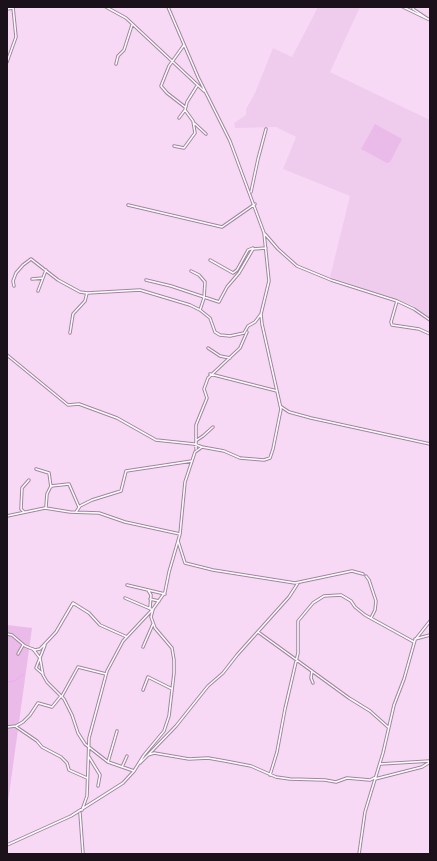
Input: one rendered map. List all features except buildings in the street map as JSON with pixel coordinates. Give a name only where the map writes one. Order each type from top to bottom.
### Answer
[{"type":"street","points":[[7,10],[13,7],[16,37],[7,62]]},
{"type":"street","points":[[106,7],[121,15],[173,60],[197,86],[206,92]]},
{"type":"street","points":[[7,355],[68,405],[79,404],[117,418],[156,440],[197,444],[224,451],[240,458],[267,460],[272,452],[281,412],[278,391],[267,350],[262,314],[268,286],[264,233],[255,204],[230,141],[184,45],[168,7]]},
{"type":"street","points":[[404,7],[430,20]]},
{"type":"street","points":[[413,7],[413,9],[430,20]]},
{"type":"street","points":[[116,64],[118,56],[124,50],[132,25]]},
{"type":"street","points":[[184,45],[173,60],[161,86],[167,93],[186,107]]},
{"type":"street","points":[[179,118],[185,110],[197,86]]},
{"type":"street","points":[[185,110],[194,123],[206,134]]},
{"type":"street","points":[[174,146],[182,149],[186,147],[195,133],[194,123]]},
{"type":"street","points":[[251,194],[266,128]]},
{"type":"street","points":[[128,205],[222,227],[255,204]]},
{"type":"street","points":[[264,233],[278,250],[293,263],[331,280],[397,301],[414,309],[430,320]]},
{"type":"street","points":[[210,260],[233,273],[237,270],[248,250],[254,248],[266,248]]},
{"type":"street","points":[[146,280],[220,302],[227,288],[239,274],[254,248]]},
{"type":"street","points":[[14,286],[13,282],[16,274],[30,260],[70,287],[87,293],[121,289],[140,290],[161,295],[200,310],[210,318],[216,332],[219,335],[230,336],[247,331]]},
{"type":"street","points":[[38,291],[46,270]]},
{"type":"street","points":[[191,271],[204,280],[204,298],[200,310]]},
{"type":"street","points":[[32,279],[43,278]]},
{"type":"street","points":[[70,333],[72,315],[85,301],[87,293]]},
{"type":"street","points":[[397,301],[391,322],[392,325],[419,330],[430,334]]},
{"type":"street","points":[[83,854],[82,826],[79,816],[87,796],[89,756],[88,738],[106,674],[119,647],[165,594],[169,572],[180,534],[185,483],[196,450],[196,425],[207,398],[204,389],[210,374],[230,358],[243,344],[248,326],[255,322],[262,314]]},
{"type":"street","points":[[208,348],[220,356],[230,358]]},
{"type":"street","points":[[210,374],[278,391]]},
{"type":"street","points":[[280,406],[287,411],[314,419],[430,444]]},
{"type":"street","points":[[197,440],[204,436],[213,427]]},
{"type":"street","points":[[196,450],[202,446]]},
{"type":"street","points":[[76,512],[79,507],[98,497],[121,491],[126,471],[192,461]]},
{"type":"street","points":[[36,469],[48,473],[51,487]]},
{"type":"street","points":[[24,512],[21,509],[22,488],[29,480]]},
{"type":"street","points":[[46,508],[46,494],[51,487],[70,484],[79,507]]},
{"type":"street","points":[[7,516],[46,508],[101,514],[125,522],[180,534]]},
{"type":"street","points":[[178,541],[184,561],[191,566],[298,583],[354,570],[363,574]]},
{"type":"street","points":[[366,576],[369,580],[376,601],[375,610],[371,618]]},
{"type":"street","points":[[139,764],[176,726],[208,686],[223,673],[293,592],[298,583]]},
{"type":"street","points":[[127,585],[165,594]]},
{"type":"street","points":[[148,590],[150,608]]},
{"type":"street","points":[[270,774],[277,752],[298,652],[297,638],[299,619],[312,604],[322,596],[335,594],[344,597],[371,618],[414,642]]},
{"type":"street","points":[[125,598],[153,609]]},
{"type":"street","points":[[150,599],[159,601]]},
{"type":"street","points":[[7,634],[12,635],[23,645],[39,650],[56,632],[73,603],[89,613],[100,625],[127,637]]},
{"type":"street","points":[[7,845],[72,816],[125,781],[134,771],[167,724],[175,670],[173,651],[168,642],[153,624],[151,617],[153,609]]},
{"type":"street","points":[[359,854],[363,820],[414,642],[430,621]]},
{"type":"street","points":[[143,647],[153,624]]},
{"type":"street","points":[[258,632],[349,698],[373,713],[389,728]]},
{"type":"street","points":[[415,639],[430,635]]},
{"type":"street","points":[[45,644],[36,668],[47,682],[62,696],[70,710],[78,733],[89,749],[108,762],[134,771]]},
{"type":"street","points":[[18,654],[23,645]]},
{"type":"street","points":[[33,649],[40,658],[43,675]]},
{"type":"street","points":[[7,726],[15,726],[29,717],[37,704],[40,703],[52,707],[62,696],[78,667],[106,674]]},
{"type":"street","points":[[312,670],[311,678],[314,683]]},
{"type":"street","points":[[143,690],[148,678],[172,689]]},
{"type":"street","points":[[15,726],[37,741],[42,747],[67,762],[69,770],[87,778]]},
{"type":"street","points":[[108,762],[117,731]]},
{"type":"street","points":[[148,755],[154,753],[192,759],[220,760],[251,766],[270,774],[290,779],[325,780],[336,782],[347,778],[370,780],[422,768],[430,762]]},
{"type":"street","points":[[89,756],[100,775],[98,786]]},
{"type":"street","points":[[122,767],[126,756]]},
{"type":"street","points":[[380,764],[430,762]]},
{"type":"shaded area","points":[[318,7],[360,7],[330,72],[430,120],[430,318],[412,305],[330,277],[350,196],[283,169],[296,137],[276,127],[235,128],[234,123],[246,115],[246,109],[255,93],[273,48],[292,57]]},
{"type":"shaded area","points":[[375,124],[402,139],[390,162],[387,163],[361,149]]},
{"type":"shaded area","points":[[7,625],[32,628],[7,809]]},
{"type":"waterway","points":[[7,682],[14,681],[24,674]]}]
